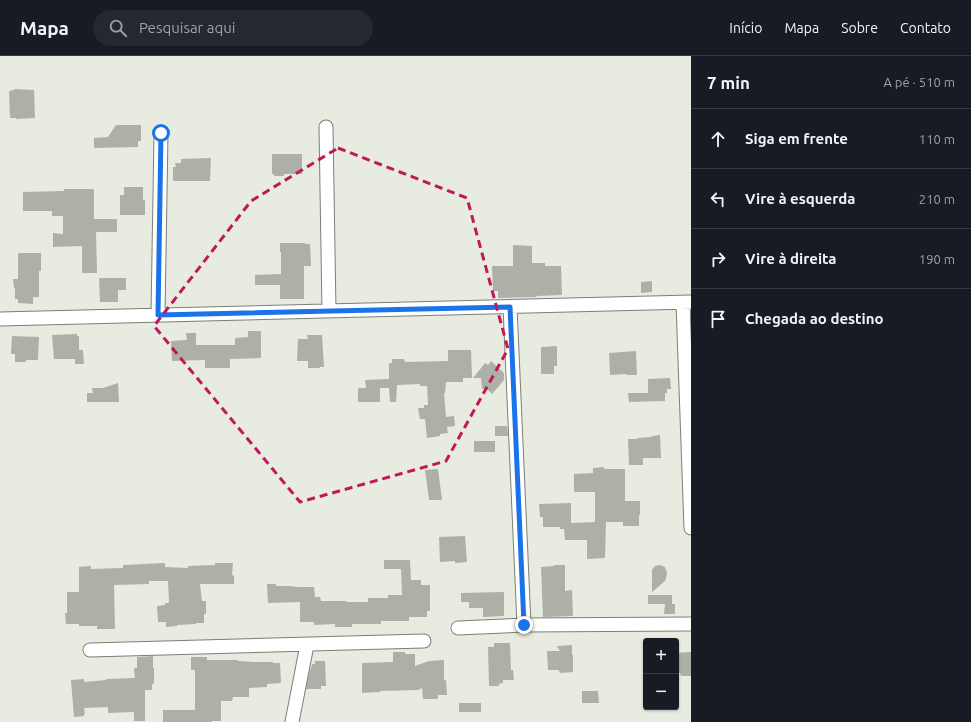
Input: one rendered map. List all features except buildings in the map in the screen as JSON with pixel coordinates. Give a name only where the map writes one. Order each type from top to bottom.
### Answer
[{"type":"street","points":[[326,127],[329,311]]},
{"type":"street","points":[[158,315],[161,133]]},
{"type":"street","points":[[0,319],[687,303],[691,528]]},
{"type":"street","points":[[510,307],[524,625]]},
{"type":"street","points":[[458,628],[524,625],[691,624]]},
{"type":"street","points":[[90,650],[424,641]]},
{"type":"street","points":[[292,722],[307,645]]},
{"type":"highlighted area","points":[[338,148],[467,198],[508,349],[446,461],[300,502],[154,326],[251,201]]},
{"type":"route","points":[[161,133],[158,315],[510,307],[524,625]]}]
